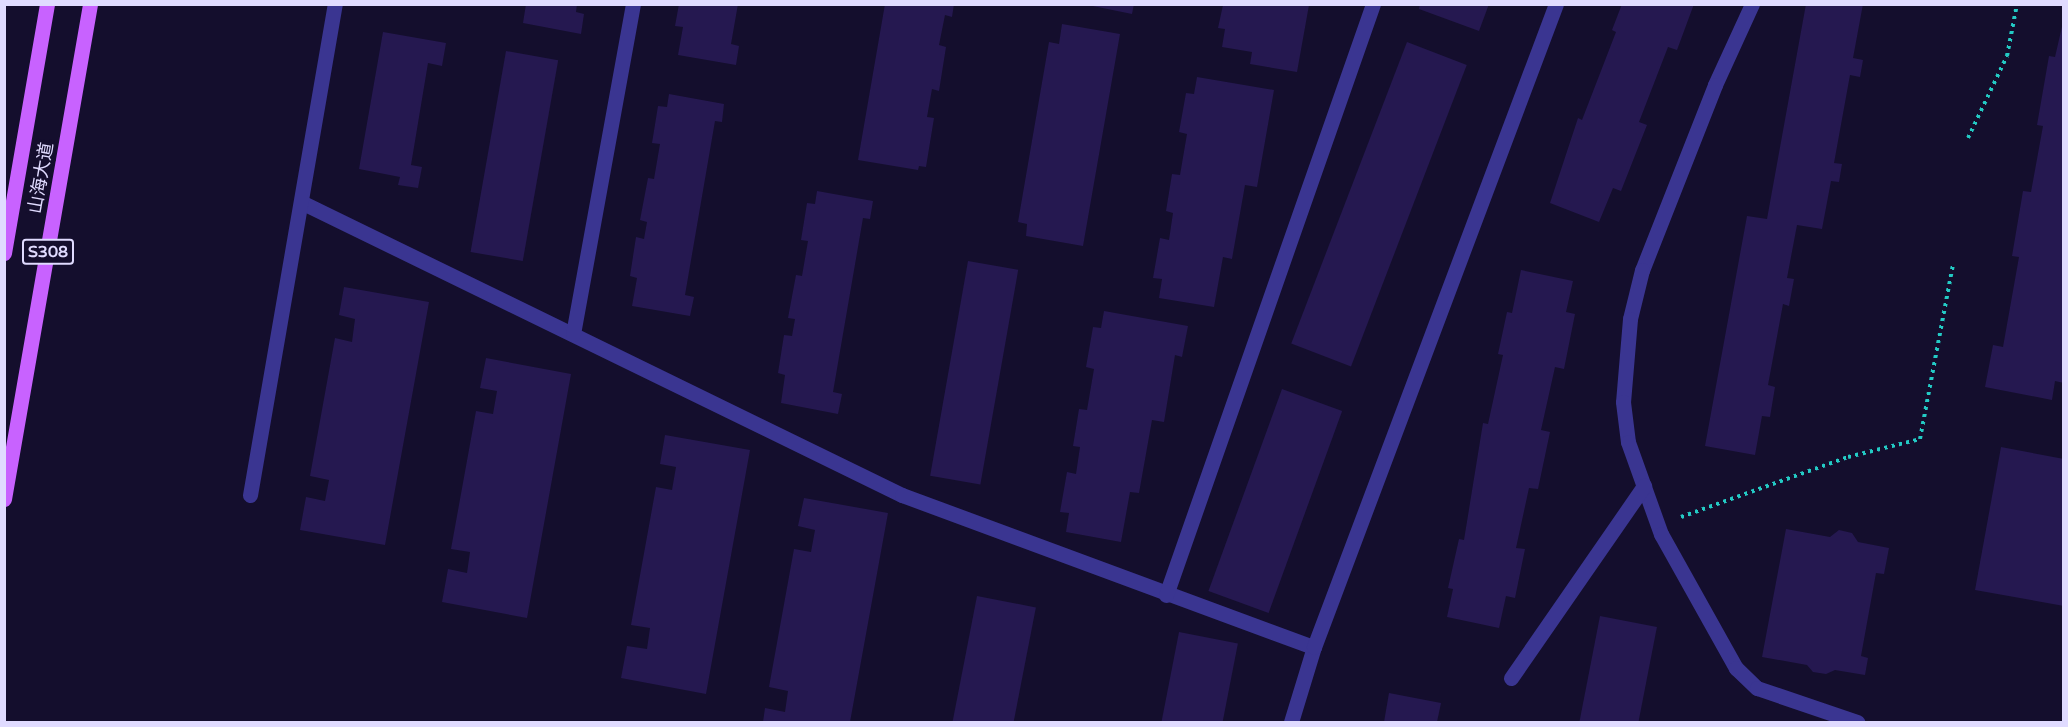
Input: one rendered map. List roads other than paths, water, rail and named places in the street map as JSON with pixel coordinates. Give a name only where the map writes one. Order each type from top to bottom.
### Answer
[{"type":"main road","name":"山海大道","points":[[4,253],[47,4]]},
{"type":"main road","name":"山海大道","points":[[4,500],[90,4]]},
{"type":"lane","points":[[250,495],[335,4]]},
{"type":"lane","points":[[573,334],[633,4]]},
{"type":"lane","points":[[1166,595],[1372,4]]},
{"type":"lane","points":[[1291,723],[1314,647],[1556,4]]},
{"type":"lane","points":[[1752,4],[1715,86],[1647,259],[1630,319],[1623,402],[1628,442],[1658,526],[1736,668],[1757,688],[1857,723]]},
{"type":"lane","points":[[301,202],[902,495],[1166,595],[1314,647]]},
{"type":"lane","points":[[1511,678],[1644,486]]}]
